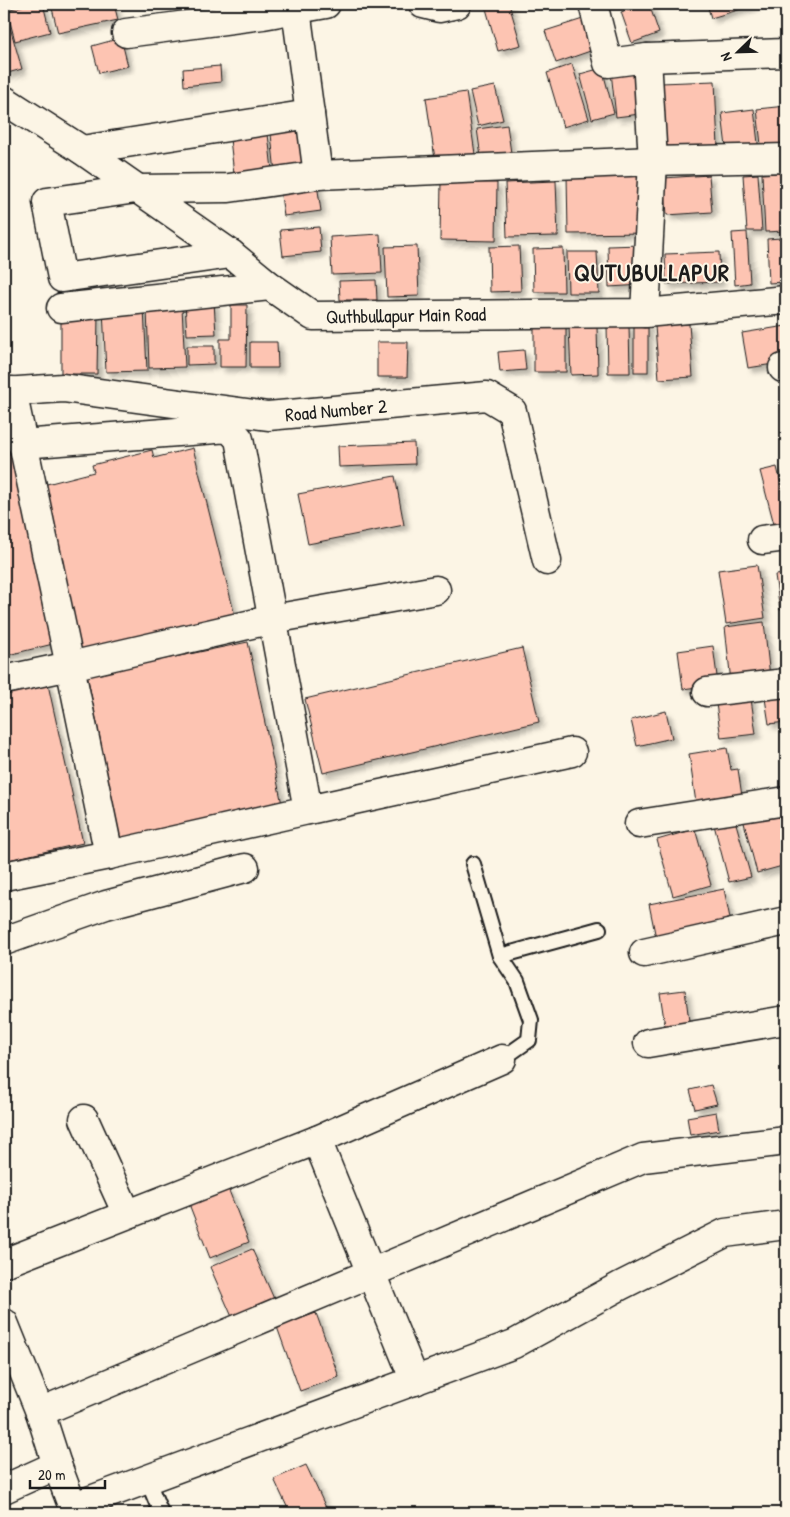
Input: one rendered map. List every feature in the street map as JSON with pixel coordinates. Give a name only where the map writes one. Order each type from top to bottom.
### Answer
[{"type":"street","points":[[126,33],[262,10],[296,9],[326,4]]},
{"type":"street","points":[[423,4],[439,8],[457,4]]},
{"type":"street","points":[[593,4],[608,63],[647,58],[786,54]]},
{"type":"street","points":[[296,9],[318,174]]},
{"type":"street","points":[[645,313],[653,161],[647,58]]},
{"type":"street","name":"Quthbullapur Main Road","points":[[4,100],[82,150],[231,254],[270,286],[314,316],[645,313],[786,300]]},
{"type":"street","points":[[82,150],[310,114]]},
{"type":"street","points":[[231,254],[62,278],[47,202],[136,188],[229,188],[318,174],[653,161],[786,158]]},
{"type":"street","points":[[61,308],[270,286]]},
{"type":"street","name":"Road Number 2","points":[[8,391],[63,388],[268,416],[488,396],[512,411],[547,561]]},
{"type":"street","points":[[8,391],[22,444],[109,855]]},
{"type":"street","points":[[22,444],[229,428],[239,438],[308,810]]},
{"type":"street","points":[[4,680],[273,619],[436,590]]},
{"type":"street","points":[[706,692],[786,683]]},
{"type":"street","points":[[4,876],[109,855],[572,752]]},
{"type":"street","points":[[639,824],[786,801]]},
{"type":"street","points":[[4,941],[106,905],[245,868]]},
{"type":"street","points":[[644,953],[786,922]]},
{"type":"street","points":[[648,1043],[786,1020]]},
{"type":"street","points":[[4,1263],[317,1140],[502,1059]]},
{"type":"street","points":[[84,1119],[127,1214]]},
{"type":"street","points":[[317,1140],[416,1381]]},
{"type":"street","points":[[40,1412],[643,1158],[786,1141]]},
{"type":"street","points":[[4,1324],[40,1412],[73,1510],[147,1479],[514,1344],[620,1286],[725,1233],[786,1225]]},
{"type":"street","points":[[4,1489],[57,1465]]},
{"type":"lane","points":[[473,864],[500,956],[517,981],[531,1020],[529,1040],[502,1059]]},
{"type":"lane","points":[[500,956],[599,929]]},
{"type":"lane","points":[[147,1479],[161,1513]]},
{"type":"building","points":[[29,4],[43,4],[50,32],[15,41],[7,10]]},
{"type":"building","points":[[51,4],[114,4],[118,20],[58,33]]},
{"type":"building","points":[[509,4],[521,45],[498,51],[485,5]]},
{"type":"building","points":[[649,4],[659,33],[632,43],[621,12]]},
{"type":"building","points":[[707,4],[754,4],[755,5],[711,18]]},
{"type":"building","points":[[4,7],[22,69],[4,74]]},
{"type":"building","points":[[586,18],[596,49],[556,63],[545,31]]},
{"type":"building","points":[[121,38],[128,66],[99,73],[92,46]]},
{"type":"building","points":[[572,64],[589,119],[563,127],[547,73]]},
{"type":"building","points":[[220,66],[221,82],[184,86],[183,69]]},
{"type":"building","points":[[602,68],[614,113],[592,119],[580,74]]},
{"type":"building","points":[[643,69],[648,113],[616,117],[611,72]]},
{"type":"building","points":[[715,81],[718,147],[663,149],[661,83]]},
{"type":"building","points":[[495,86],[503,120],[478,126],[470,91]]},
{"type":"building","points":[[466,92],[475,154],[435,159],[426,98]]},
{"type":"building","points":[[786,106],[786,151],[762,154],[757,109]]},
{"type":"building","points":[[754,109],[759,152],[727,156],[722,113]]},
{"type":"building","points":[[507,125],[511,153],[481,157],[477,129]]},
{"type":"building","points":[[308,130],[313,168],[275,173],[271,134]]},
{"type":"building","points":[[268,134],[272,170],[234,174],[230,139]]},
{"type":"building","points":[[780,173],[784,231],[765,232],[762,174]]},
{"type":"building","points":[[646,174],[647,233],[568,234],[567,175]]},
{"type":"building","points":[[758,174],[762,231],[747,231],[743,175]]},
{"type":"building","points":[[709,175],[712,212],[667,215],[664,178]]},
{"type":"building","points":[[556,181],[558,236],[507,237],[505,183]]},
{"type":"building","points":[[441,182],[497,183],[496,241],[440,240]]},
{"type":"building","points":[[317,184],[321,211],[284,216],[280,189]]},
{"type":"building","points":[[319,227],[321,252],[283,256],[280,230]]},
{"type":"building","points":[[747,232],[750,283],[735,285],[732,233]]},
{"type":"building","points":[[380,234],[382,273],[332,275],[330,237]]},
{"type":"building","points":[[781,238],[783,282],[769,283],[767,239]]},
{"type":"building","points":[[641,245],[643,285],[609,287],[608,246]]},
{"type":"building","points":[[417,246],[419,296],[387,297],[385,247]]},
{"type":"building","points":[[519,246],[521,291],[490,292],[489,247]]},
{"type":"building","points":[[563,248],[564,292],[534,292],[533,249]]},
{"type":"building","points":[[567,252],[597,252],[599,293],[568,293]]},
{"type":"building","points":[[719,252],[720,282],[666,284],[665,254]]},
{"type":"building","points":[[376,280],[377,300],[340,300],[339,281]]},
{"type":"building","points":[[214,302],[216,334],[187,335],[185,303]]},
{"type":"building","points":[[231,305],[247,305],[246,367],[220,367],[220,339],[231,339]]},
{"type":"building","points":[[182,307],[185,367],[149,368],[147,308]]},
{"type":"building","points":[[144,308],[147,371],[106,372],[103,309]]},
{"type":"building","points":[[61,313],[98,314],[97,374],[61,374]]},
{"type":"building","points":[[534,321],[566,321],[566,372],[534,372]]},
{"type":"building","points":[[634,323],[648,323],[648,372],[634,372]]},
{"type":"building","points":[[689,324],[693,377],[659,379],[655,326]]},
{"type":"building","points":[[629,325],[630,373],[608,373],[607,326]]},
{"type":"building","points":[[597,326],[598,374],[571,375],[569,327]]},
{"type":"building","points":[[786,326],[786,362],[748,368],[742,333]]},
{"type":"building","points":[[250,342],[277,342],[278,368],[250,368]]},
{"type":"building","points":[[377,342],[408,342],[407,377],[377,377]]},
{"type":"building","points":[[187,346],[214,346],[214,364],[187,365]]},
{"type":"building","points":[[524,350],[526,370],[500,372],[498,352]]},
{"type":"building","points":[[7,441],[57,643],[4,656],[4,442]]},
{"type":"building","points":[[414,443],[415,464],[339,467],[338,446]]},
{"type":"building","points":[[193,448],[235,616],[82,655],[39,486],[94,472],[92,465],[152,450],[154,458]]},
{"type":"building","points":[[777,467],[786,505],[786,526],[775,528],[760,471]]},
{"type":"building","points":[[395,476],[404,525],[308,544],[298,494]]},
{"type":"building","points":[[757,565],[765,618],[726,624],[718,570]]},
{"type":"building","points":[[786,574],[786,609],[780,610],[775,575]]},
{"type":"building","points":[[764,622],[770,677],[731,682],[725,627]]},
{"type":"building","points":[[248,642],[283,809],[121,842],[87,675]]},
{"type":"building","points":[[713,646],[718,684],[683,689],[678,651]]},
{"type":"building","points":[[522,648],[539,722],[323,773],[305,699]]},
{"type":"building","points":[[47,680],[83,843],[4,861],[4,690]]},
{"type":"building","points":[[786,689],[786,722],[769,724],[764,692]]},
{"type":"building","points":[[750,692],[756,734],[721,738],[715,697]]},
{"type":"building","points":[[666,711],[672,738],[637,746],[631,720]]},
{"type":"building","points":[[727,748],[731,770],[738,769],[743,803],[697,810],[689,754]]},
{"type":"building","points":[[778,806],[786,840],[786,865],[757,873],[742,815]]},
{"type":"building","points":[[735,820],[751,877],[729,882],[714,825]]},
{"type":"building","points":[[695,829],[711,885],[673,896],[657,840]]},
{"type":"building","points":[[724,889],[732,928],[657,943],[649,904]]},
{"type":"building","points":[[685,990],[690,1029],[666,1033],[660,993]]},
{"type":"building","points":[[711,1085],[717,1104],[695,1109],[690,1090]]},
{"type":"building","points":[[716,1112],[719,1130],[690,1135],[687,1117]]},
{"type":"building","points":[[228,1188],[249,1242],[210,1258],[189,1204]]},
{"type":"building","points":[[252,1249],[275,1301],[233,1319],[210,1267]]},
{"type":"building","points":[[316,1313],[339,1377],[300,1391],[277,1327]]},
{"type":"building","points":[[306,1465],[328,1512],[290,1513],[274,1479]]},
{"type":"district","name":"QUTUBULLAPUR","points":[[652,273]]}]
